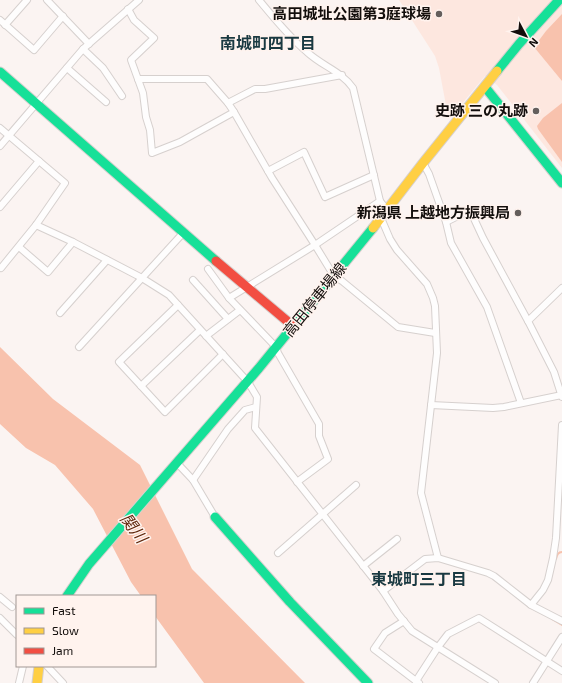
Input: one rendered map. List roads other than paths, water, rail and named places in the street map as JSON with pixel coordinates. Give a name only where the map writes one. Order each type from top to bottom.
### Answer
[{"type":"main road","name":"高田停車場線","points":[[68,595],[89,564],[248,382],[381,218],[518,44],[559,0]]},
{"type":"main road","points":[[0,72],[246,287],[293,326]]},
{"type":"main road","points":[[485,86],[562,183]]},
{"type":"main road","points":[[216,517],[266,575],[368,683]]},
{"type":"main road","points":[[36,683],[39,667]]},
{"type":"street","points":[[5,25],[27,0]]},
{"type":"street","points":[[46,0],[89,44]]},
{"type":"street","points":[[0,146],[83,50],[139,0]]},
{"type":"street","points":[[259,0],[308,54],[342,75],[353,88],[380,201],[387,210]]},
{"type":"street","points":[[128,9],[134,20],[154,38],[131,60],[143,93],[146,117],[150,130],[152,153],[180,142],[234,112]]},
{"type":"street","points":[[0,20],[34,50],[62,16]]},
{"type":"street","points":[[83,50],[103,68],[122,96]]},
{"type":"street","points":[[67,68],[106,102]]},
{"type":"street","points":[[228,103],[255,89],[265,89],[342,75]]},
{"type":"street","points":[[138,79],[208,79],[234,112],[268,171],[334,276],[398,327],[435,332]]},
{"type":"street","points":[[0,128],[65,183],[36,225],[1,268]]},
{"type":"street","points":[[268,171],[304,152],[325,197],[374,175]]},
{"type":"street","points":[[0,207],[39,161]]},
{"type":"street","points":[[423,163],[429,174],[452,243],[487,307],[521,403]]},
{"type":"street","points":[[229,298],[315,245],[380,201]]},
{"type":"street","points":[[431,405],[493,408],[562,396],[554,372],[483,238],[470,210],[446,222]]},
{"type":"street","points":[[381,218],[390,239],[397,250],[423,278],[430,289],[435,306],[437,354],[421,493],[438,558]]},
{"type":"street","points":[[36,225],[73,242],[142,278],[169,295],[248,382],[257,396],[255,428],[383,591],[412,631],[495,683]]},
{"type":"street","points":[[79,347],[184,232]]},
{"type":"street","points":[[19,246],[48,272],[73,242]]},
{"type":"street","points":[[60,313],[107,260]]},
{"type":"street","points":[[208,269],[229,298],[276,347],[319,424],[319,436],[328,459],[297,482]]},
{"type":"street","points":[[193,280],[228,319]]},
{"type":"street","points":[[528,321],[562,288]]},
{"type":"street","points":[[178,305],[119,362],[164,412],[222,354]]},
{"type":"street","points":[[206,336],[240,310]]},
{"type":"street","points":[[141,386],[200,330]]},
{"type":"street","points":[[193,480],[228,429],[245,410],[256,407]]},
{"type":"street","points":[[531,605],[543,590],[548,580],[559,539],[562,425]]},
{"type":"street","points":[[175,466],[193,480],[216,517]]},
{"type":"street","points":[[278,552],[356,485]]},
{"type":"street","points":[[363,566],[397,539]]},
{"type":"street","points":[[383,591],[425,559],[438,558],[494,576],[531,605],[562,621]]},
{"type":"street","points":[[0,596],[12,607]]},
{"type":"street","points":[[0,618],[16,634]]},
{"type":"street","points":[[404,621],[385,634],[374,649],[417,682],[438,647],[448,634],[479,618],[562,671]]},
{"type":"street","points":[[533,683],[562,637]]},
{"type":"street","points":[[19,683],[23,667]]},
{"type":"street","points":[[48,667],[63,683]]},
{"type":"water","points":[[562,14],[562,81],[534,47],[546,31]]},
{"type":"water","points":[[562,103],[562,162],[537,126],[543,118]]},
{"type":"water","name":"関川","points":[[0,347],[53,399],[140,465],[192,569],[305,683],[204,683],[156,617],[156,595],[140,595],[131,582],[93,509],[55,465],[26,448],[0,424]]},
{"type":"waterway","points":[[556,559],[558,554],[562,552]]},
{"type":"waterway","points":[[552,619],[562,625]]},
{"type":"place","name":"高田城址公園第3庭球場","points":[[439,14]]},
{"type":"place","name":"史跡 三の丸跡","points":[[536,111]]},
{"type":"place","name":"新潟県 上越地方振興局","points":[[518,213]]},
{"type":"district","name":"南城町四丁目","points":[[268,43]]},
{"type":"district","name":"東城町三丁目","points":[[419,579]]}]
